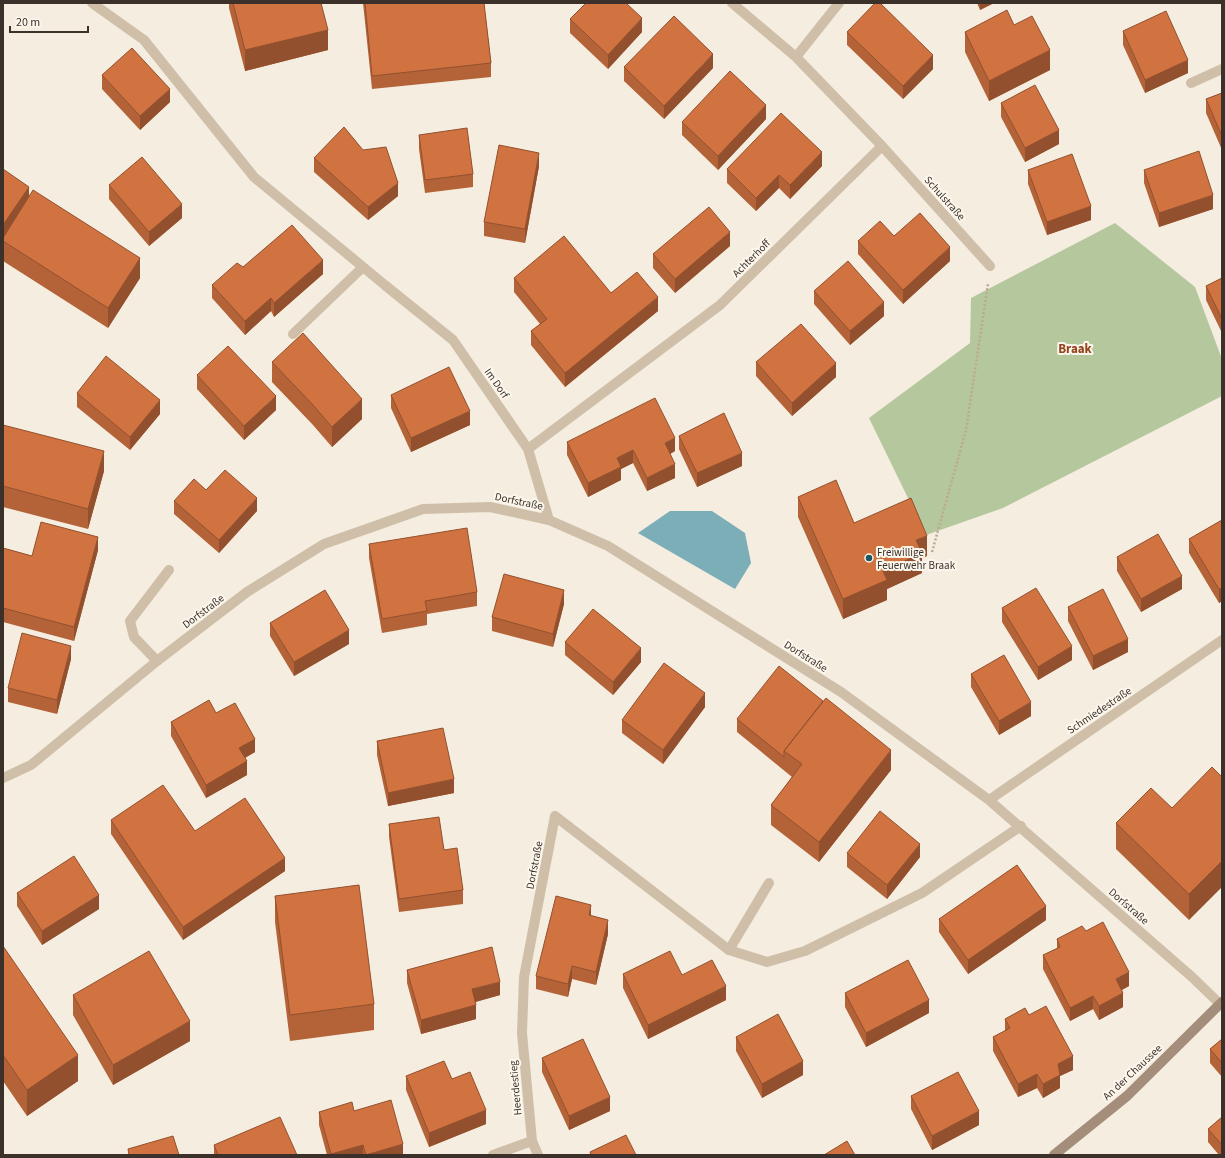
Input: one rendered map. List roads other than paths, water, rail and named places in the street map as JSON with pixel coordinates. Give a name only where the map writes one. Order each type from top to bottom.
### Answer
[{"type":"main road","name":"An der Chaussee","points":[[1054,1155],[1127,1096],[1221,1003]]},
{"type":"street","name":"Im Dorf","points":[[92,3],[144,40],[254,176],[453,340],[528,449],[549,520]]},
{"type":"street","points":[[732,3],[796,57],[882,146]]},
{"type":"street","points":[[796,57],[839,3]]},
{"type":"street","points":[[1191,83],[1222,69]]},
{"type":"street","name":"Schulstraße","points":[[882,146],[990,266]]},
{"type":"street","name":"Achterhoff","points":[[528,449],[720,306],[882,146]]},
{"type":"street","points":[[293,334],[363,267]]},
{"type":"street","name":"Dorfstraße","points":[[3,778],[31,765],[157,661],[247,592],[324,544],[424,509],[490,507],[549,520],[608,546],[841,692],[990,800],[1221,1003]]},
{"type":"street","points":[[157,661],[134,637],[130,621],[169,570]]},
{"type":"street","name":"Schmiedestraße","points":[[990,800],[1222,640]]},
{"type":"street","name":"Dorfstraße","points":[[522,1034],[524,977],[555,816],[729,950],[767,962],[805,951],[922,893],[1021,826]]},
{"type":"street","points":[[729,950],[769,883]]},
{"type":"street","name":"Heerdestieg","points":[[522,1034],[532,1141],[538,1155]]},
{"type":"street","points":[[493,1155],[532,1141]]},
{"type":"water","points":[[670,511],[712,511],[745,533],[751,563],[735,589],[638,533]]},
{"type":"place","name":"Freiwillige Feuerwehr Braak","points":[[869,558]]},
{"type":"district","name":"Braak","points":[[1075,348]]}]
